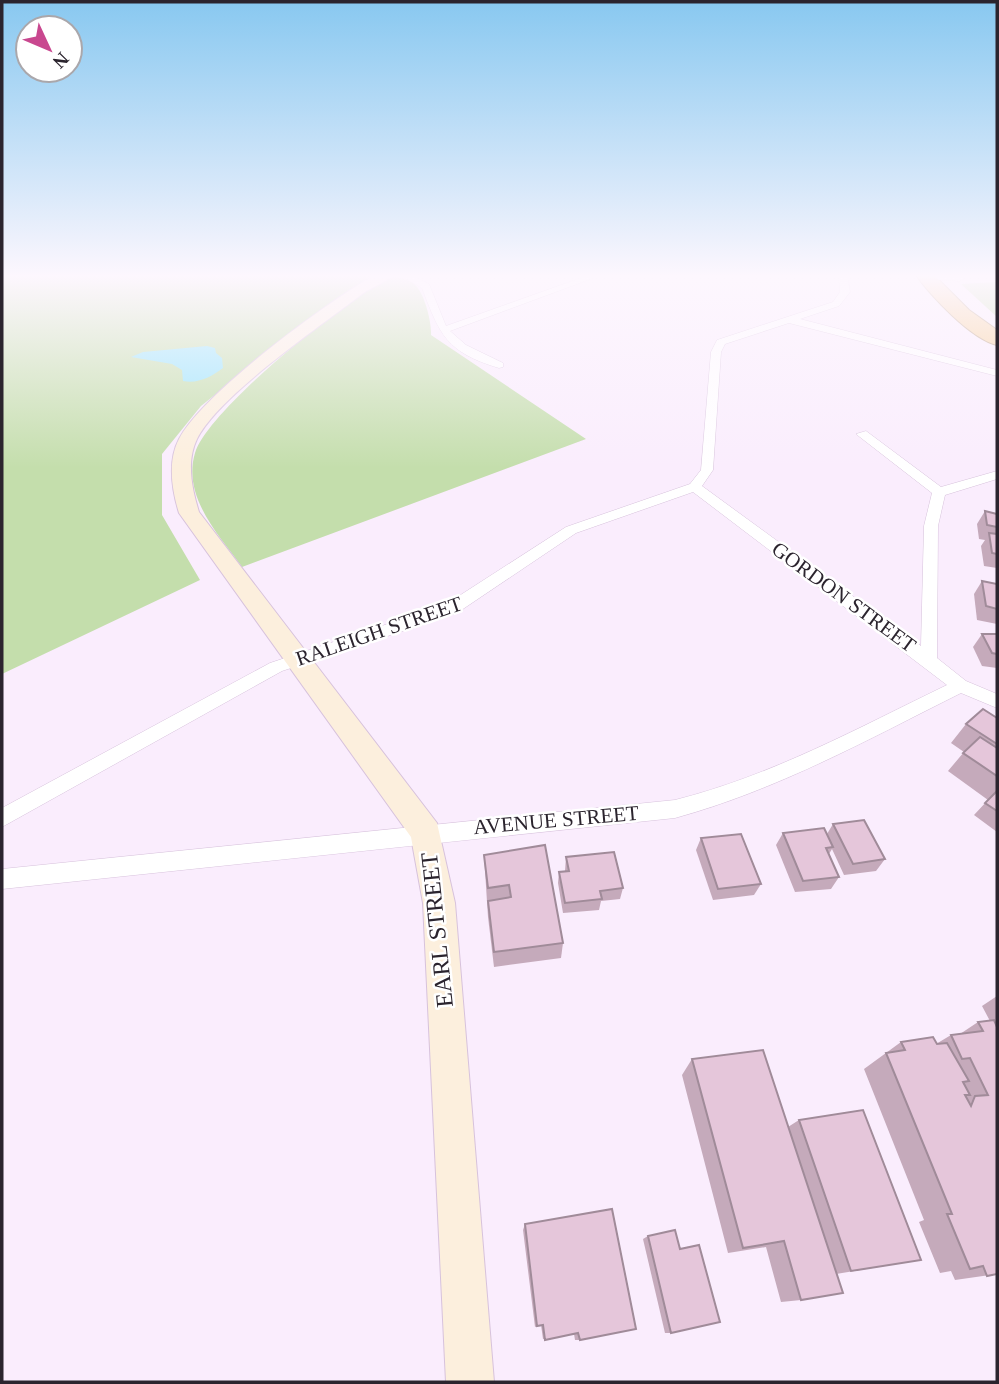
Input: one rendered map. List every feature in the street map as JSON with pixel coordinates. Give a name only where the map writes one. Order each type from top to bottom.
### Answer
[{"type":"street","name":"EARL STREET","points":[[297,339],[223,398],[202,420],[188,438],[180,474],[189,513],[426,833],[439,903],[470,1382]]},
{"type":"street","points":[[449,339],[499,365]]},
{"type":"street","points":[[695,487],[707,470],[716,352],[721,342],[731,339]]},
{"type":"street","points":[[864,339],[997,373]]},
{"type":"street","points":[[862,435],[939,492]]},
{"type":"street","points":[[939,492],[997,475]]},
{"type":"street","name":"RALEIGH STREET","points":[[2,818],[276,667],[451,609],[562,534],[695,487]]},
{"type":"street","name":"GORDON STREET","points":[[695,487],[929,660],[960,686],[997,701]]},
{"type":"street","points":[[929,660],[932,555],[929,528],[939,492]]},
{"type":"street","name":"AVENUE STREET","points":[[2,879],[674,809],[712,801],[960,686]]},
{"type":"green space","points":[[2,339],[285,339],[201,406],[162,454],[162,515],[200,580],[2,674]]},
{"type":"green space","points":[[303,339],[436,339],[586,439],[242,567],[198,500],[192,469],[195,453],[205,434],[225,410]]},
{"type":"water","points":[[207,346],[215,348],[222,358],[223,368],[194,382],[183,381],[182,370],[172,364],[131,357],[143,352]]},
{"type":"building","points":[[985,511],[997,514],[997,527],[987,525]]},
{"type":"building","points":[[989,533],[997,534],[997,554],[992,553]]},
{"type":"building","points":[[982,581],[997,584],[997,609],[986,606]]},
{"type":"building","points":[[982,634],[997,634],[997,654],[992,653]]},
{"type":"building","points":[[983,709],[997,718],[997,744],[966,724]]},
{"type":"building","points":[[980,737],[997,748],[997,776],[963,753]]},
{"type":"building","points":[[997,791],[997,811],[985,803]]},
{"type":"building","points":[[864,820],[885,859],[853,864],[833,824]]},
{"type":"building","points":[[824,828],[833,847],[826,848],[839,877],[803,881],[783,833]]},
{"type":"building","points":[[741,834],[761,884],[718,889],[701,838]]},
{"type":"building","points":[[545,845],[563,943],[494,952],[488,901],[511,897],[509,885],[488,888],[484,855]]},
{"type":"building","points":[[614,852],[623,888],[600,891],[602,899],[565,903],[559,872],[569,871],[566,857]]},
{"type":"building","points":[[994,1020],[997,1027],[997,1274],[987,1276],[983,1266],[970,1269],[947,1214],[952,1214],[886,1053],[905,1050],[901,1042],[933,1037],[937,1044],[947,1043],[969,1081],[963,1082],[970,1095],[965,1095],[971,1106],[975,1096],[988,1095],[970,1058],[962,1059],[951,1035],[983,1031],[978,1022]]},
{"type":"building","points":[[763,1050],[843,1293],[801,1300],[784,1241],[743,1248],[692,1059]]},
{"type":"building","points":[[863,1110],[921,1260],[851,1271],[799,1120]]},
{"type":"building","points":[[612,1209],[636,1329],[580,1340],[578,1333],[545,1340],[543,1325],[537,1326],[525,1224]]},
{"type":"building","points":[[675,1230],[680,1249],[699,1245],[720,1322],[671,1333],[648,1236]]}]
